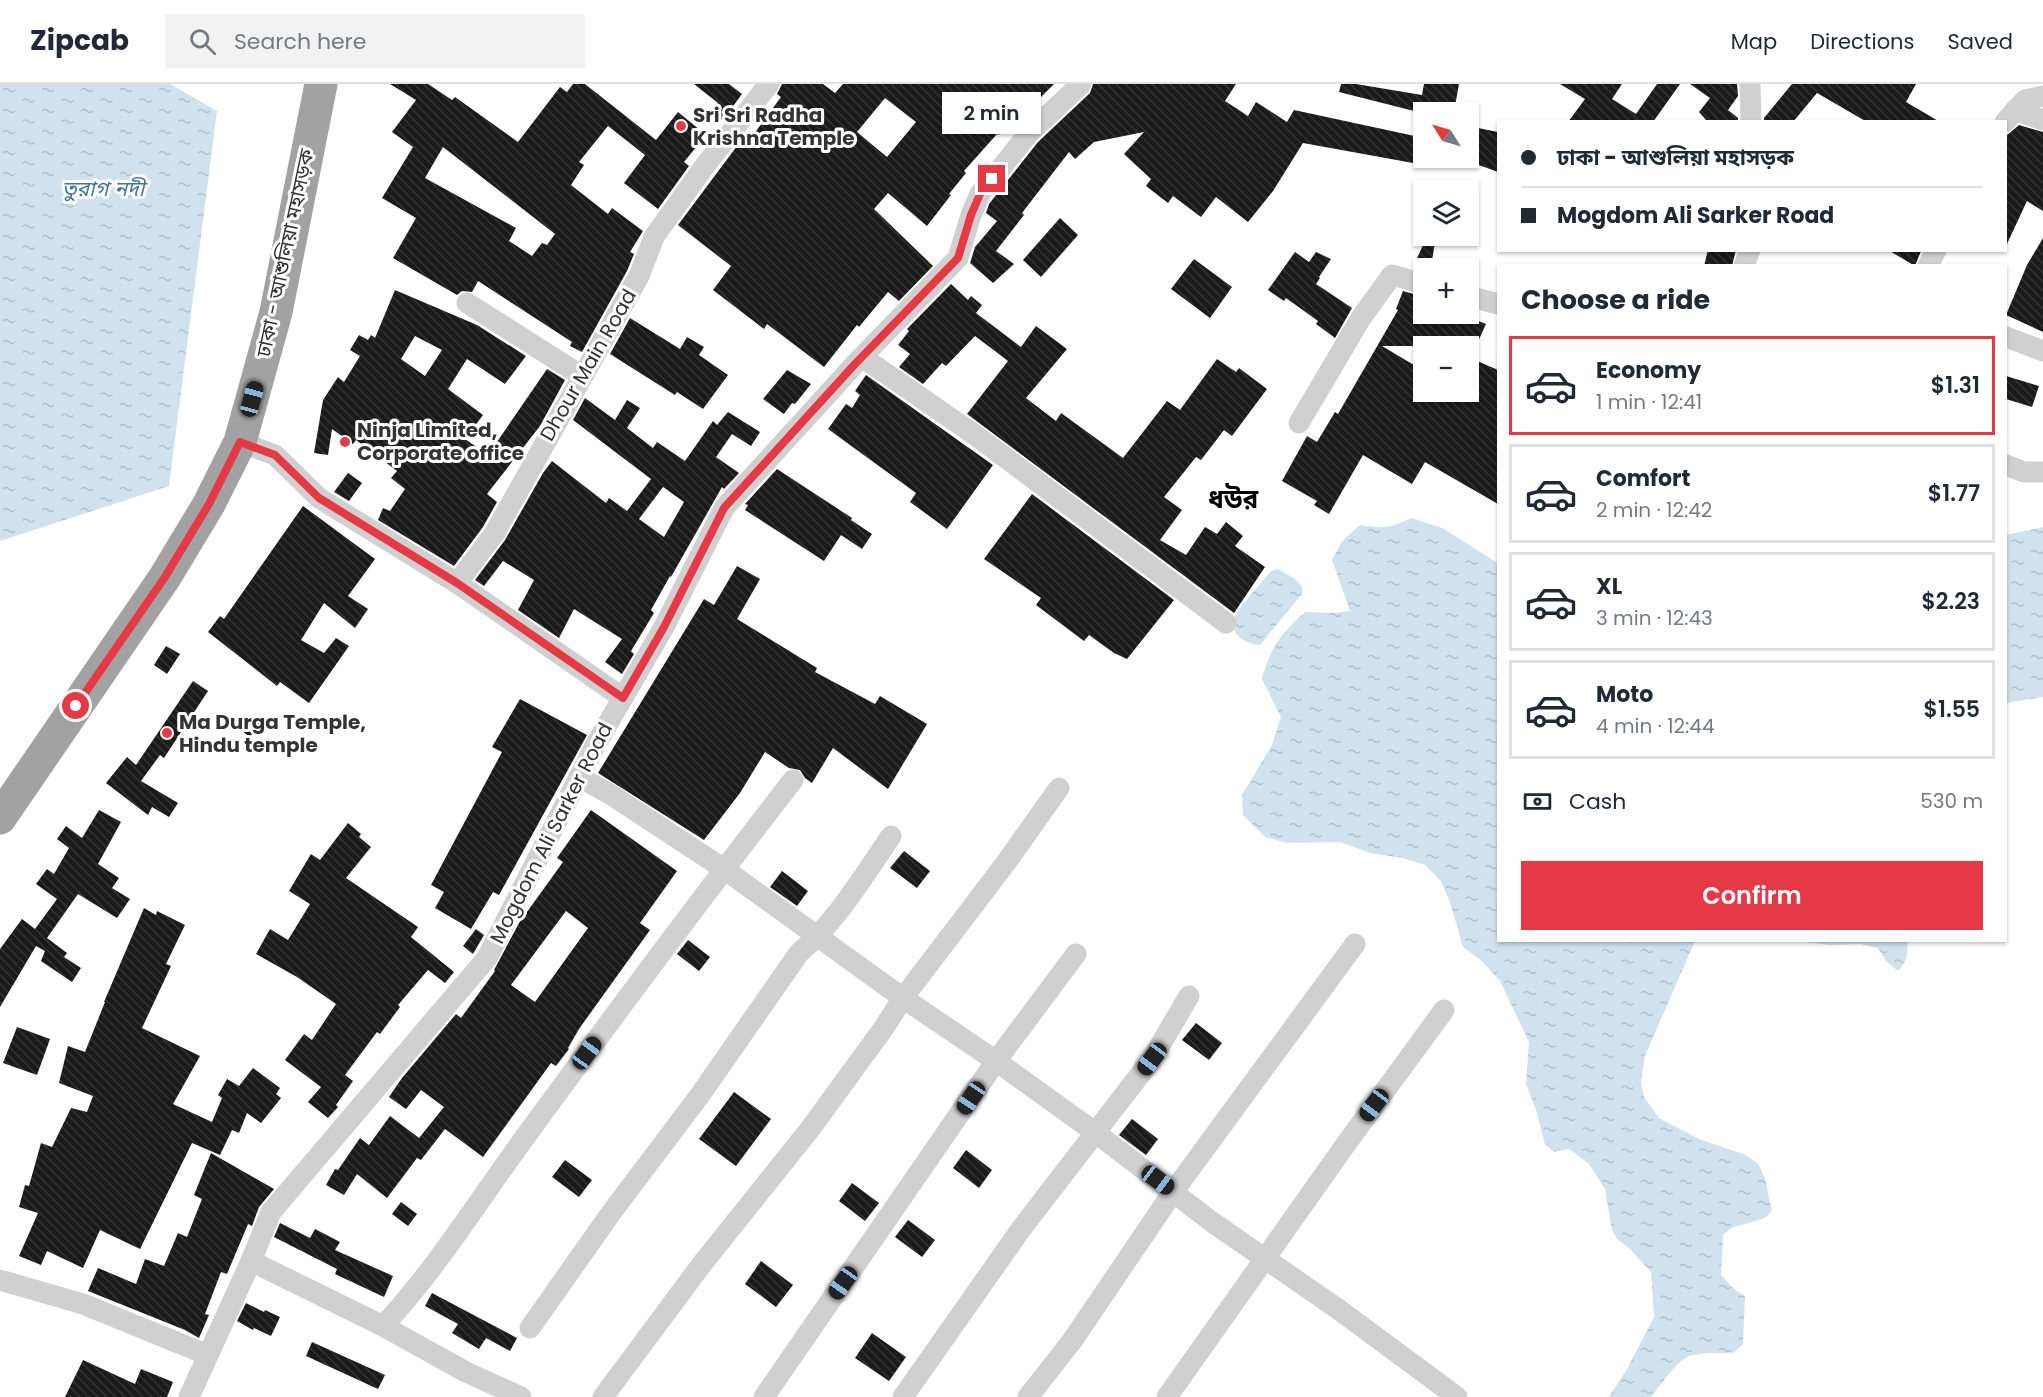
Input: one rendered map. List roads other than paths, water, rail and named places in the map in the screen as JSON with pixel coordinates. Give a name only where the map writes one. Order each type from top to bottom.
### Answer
[{"type":"highway","name":"ঢাকা - আশুলিয়া মহাসড়ক","points":[[0,818],[165,577],[209,504],[240,442],[276,312],[321,84]]},
{"type":"street","name":"Dhour Main Road","points":[[457,583],[494,534],[639,276],[654,237],[718,148],[770,84]]},
{"type":"street","name":"Mogdom Ali Sarker Road","points":[[189,1397],[271,1212],[487,958],[579,777],[664,627],[724,508],[862,357],[958,258],[980,194],[1029,133],[1081,84]]},
{"type":"street","points":[[1750,84],[1751,120]]},
{"type":"street","points":[[2010,116],[2025,100],[2043,96]]},
{"type":"street","points":[[2010,116],[2043,120]]},
{"type":"street","points":[[1299,423],[1361,318],[1392,275],[1413,281]]},
{"type":"street","points":[[1479,299],[1497,304]]},
{"type":"street","points":[[467,303],[582,376]]},
{"type":"street","points":[[2007,337],[2043,351]]},
{"type":"street","points":[[862,357],[975,435],[1226,623]]},
{"type":"street","points":[[240,442],[275,455],[319,498],[457,583],[623,698]]},
{"type":"street","points":[[2007,465],[2024,472],[2043,472]]},
{"type":"street","points":[[579,777],[610,794],[724,869],[819,936],[903,998],[1096,1133],[1173,1192],[1457,1397]]},
{"type":"street","points":[[383,1326],[416,1291],[517,1148],[724,869],[793,780]]},
{"type":"street","points":[[603,1397],[702,1264],[810,1129],[884,1029],[903,998],[961,924],[1059,788]]},
{"type":"street","points":[[530,1328],[611,1213],[700,1095],[799,953],[819,936],[891,836]]},
{"type":"street","points":[[1028,1397],[1072,1341],[1173,1192],[1355,944]]},
{"type":"street","points":[[765,1397],[996,1061],[1076,954]]},
{"type":"street","points":[[903,1397],[1022,1229],[1152,1059],[1189,996]]},
{"type":"street","points":[[1167,1397],[1444,1010]]},
{"type":"street","points":[[251,1261],[383,1326],[466,1372],[521,1397]]},
{"type":"street","points":[[0,1280],[83,1304],[208,1355]]},
{"type":"water","name":"তুরাগ নদী","points":[[0,84],[170,84],[217,111],[169,486],[0,541]]},
{"type":"water","points":[[1411,518],[1442,528],[1497,562],[1497,942],[1695,942],[1645,1056],[1641,1081],[1644,1097],[1659,1118],[1701,1140],[1746,1155],[1758,1164],[1765,1178],[1772,1211],[1765,1218],[1731,1228],[1723,1235],[1721,1275],[1735,1290],[1745,1296],[1743,1344],[1733,1353],[1700,1354],[1685,1358],[1651,1397],[1609,1397],[1627,1369],[1654,1317],[1651,1272],[1630,1249],[1617,1239],[1612,1230],[1605,1189],[1589,1164],[1569,1149],[1555,1152],[1545,1145],[1536,1110],[1526,1084],[1529,1042],[1500,981],[1482,961],[1463,947],[1451,905],[1441,881],[1425,865],[1403,858],[1370,853],[1340,842],[1287,843],[1265,837],[1243,815],[1242,795],[1272,745],[1281,717],[1262,679],[1273,650],[1283,634],[1305,612],[1350,611],[1332,560],[1342,541],[1360,525],[1386,527]]},
{"type":"water","points":[[2043,527],[2043,697],[2007,703],[2007,535]]},
{"type":"water","points":[[1278,569],[1302,586],[1302,594],[1260,645],[1250,643],[1237,634],[1233,625],[1234,619],[1271,571]]},
{"type":"water","points":[[1806,942],[1907,942],[1907,953],[1898,971],[1886,961],[1878,948],[1860,944],[1830,945]]},
{"type":"place","name":"Sri Sri Radha Krishna Temple","points":[[681,126]]},
{"type":"place","name":"Ninja Limited, Corporate office","points":[[345,442]]},
{"type":"place","name":"Ma Durga Temple, Hindu temple","points":[[167,733]]},
{"type":"district","name":"ধউর","points":[[1233,499]]}]
